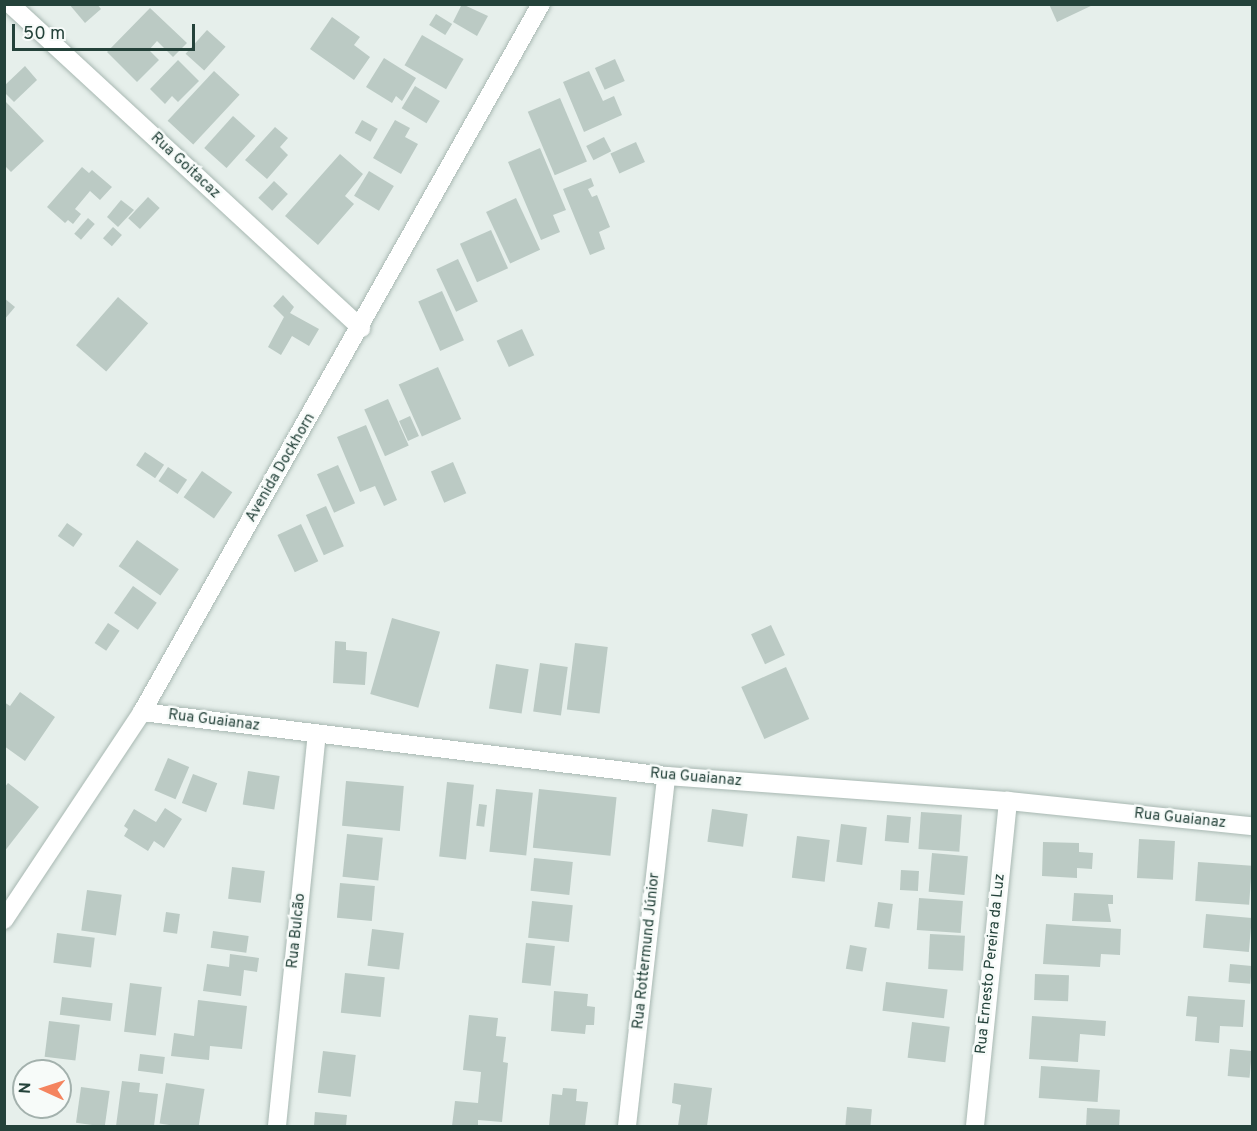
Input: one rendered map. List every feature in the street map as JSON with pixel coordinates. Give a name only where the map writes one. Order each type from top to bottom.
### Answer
[{"type":"street","name":"Rua Goitacaz","points":[[10,4],[361,328]]},
{"type":"street","name":"Avenida Dockhorn","points":[[4,920],[142,712],[361,328],[541,4]]},
{"type":"street","name":"Rua Guaianaz","points":[[142,712],[666,776],[1008,801],[1252,826]]},
{"type":"street","name":"Rua Bulcão","points":[[277,1126],[317,735]]},
{"type":"street","name":"Rua Rottermund Júnior","points":[[627,1126],[666,776]]},
{"type":"street","name":"Rua Ernesto Pereira da Luz","points":[[975,1126],[1008,801]]},
{"type":"building","points":[[69,4],[97,4],[101,9],[85,23]]},
{"type":"building","points":[[462,4],[488,16],[477,36],[453,22]]},
{"type":"building","points":[[1049,4],[1095,4],[1057,22]]},
{"type":"building","points":[[150,8],[187,43],[173,57],[157,41],[149,50],[159,60],[137,82],[107,52]]},
{"type":"building","points":[[436,14],[452,24],[445,35],[429,25]]},
{"type":"building","points":[[332,17],[360,37],[354,45],[370,57],[354,80],[310,49]]},
{"type":"building","points":[[207,30],[226,47],[204,71],[186,54]]},
{"type":"building","points":[[422,35],[464,59],[446,89],[404,65]]},
{"type":"building","points":[[384,58],[416,78],[402,101],[396,96],[392,103],[366,87]]},
{"type":"building","points":[[615,59],[625,81],[605,90],[595,68]]},
{"type":"building","points":[[178,60],[199,81],[178,102],[172,96],[165,104],[150,89]]},
{"type":"building","points":[[25,66],[37,80],[14,102],[4,92],[4,86]]},
{"type":"building","points":[[214,71],[240,95],[193,145],[168,121]]},
{"type":"building","points":[[589,71],[603,101],[614,96],[622,115],[584,132],[563,82]]},
{"type":"building","points":[[415,86],[440,101],[426,123],[402,108]]},
{"type":"building","points":[[560,98],[587,162],[555,175],[528,112]]},
{"type":"building","points":[[4,100],[44,141],[11,172],[4,165]]},
{"type":"building","points":[[233,116],[255,136],[227,168],[204,148]]},
{"type":"building","points":[[362,120],[378,129],[370,142],[355,133]]},
{"type":"building","points":[[395,120],[410,128],[405,137],[418,144],[401,174],[373,158]]},
{"type":"building","points":[[275,127],[288,138],[280,147],[288,155],[267,179],[245,160]]},
{"type":"building","points":[[604,137],[611,151],[593,160],[586,146]]},
{"type":"building","points":[[636,142],[645,162],[619,173],[610,153]]},
{"type":"building","points":[[540,148],[566,210],[553,215],[560,232],[541,240],[508,162]]},
{"type":"building","points":[[340,154],[363,174],[345,196],[354,204],[318,245],[285,216]]},
{"type":"building","points":[[82,167],[89,173],[92,170],[112,187],[100,200],[90,191],[75,209],[81,214],[73,224],[68,220],[65,223],[47,207]]},
{"type":"building","points":[[369,171],[394,186],[379,211],[354,196]]},
{"type":"building","points":[[591,178],[594,186],[588,189],[592,197],[597,195],[610,227],[599,232],[605,249],[590,255],[563,189]]},
{"type":"building","points":[[274,181],[288,194],[272,211],[258,198]]},
{"type":"building","points":[[148,197],[160,208],[140,229],[128,218]]},
{"type":"building","points":[[516,198],[540,250],[510,264],[486,212]]},
{"type":"building","points":[[121,200],[134,210],[118,227],[107,217]]},
{"type":"building","points":[[88,218],[95,224],[81,240],[74,234]]},
{"type":"building","points":[[113,227],[122,235],[112,246],[103,238]]},
{"type":"building","points":[[491,230],[508,268],[477,282],[460,244]]},
{"type":"building","points":[[458,259],[478,302],[456,312],[436,269]]},
{"type":"building","points":[[442,291],[464,340],[440,351],[418,302]]},
{"type":"building","points":[[283,295],[294,307],[290,313],[319,329],[309,346],[292,336],[281,355],[268,347],[284,317],[273,306]]},
{"type":"building","points":[[118,297],[148,323],[106,372],[76,345]]},
{"type":"building","points":[[4,298],[15,307],[4,320]]},
{"type":"building","points":[[522,329],[534,355],[509,367],[497,341]]},
{"type":"building","points":[[438,367],[461,419],[422,437],[399,384]]},
{"type":"building","points":[[388,399],[409,446],[385,456],[364,410]]},
{"type":"building","points":[[410,416],[419,436],[408,441],[399,421]]},
{"type":"building","points":[[366,425],[397,500],[384,506],[375,486],[360,492],[337,437]]},
{"type":"building","points":[[145,452],[164,465],[155,478],[136,465]]},
{"type":"building","points":[[453,462],[466,493],[444,503],[431,471]]},
{"type":"building","points":[[338,465],[355,503],[334,513],[317,474]]},
{"type":"building","points":[[168,467],[187,480],[178,494],[158,481]]},
{"type":"building","points":[[202,471],[232,492],[214,518],[184,497]]},
{"type":"building","points":[[326,506],[344,546],[324,555],[306,515]]},
{"type":"building","points":[[67,523],[83,534],[73,547],[58,536]]},
{"type":"building","points":[[301,524],[318,561],[295,572],[277,535]]},
{"type":"building","points":[[137,540],[179,569],[160,595],[119,566]]},
{"type":"building","points":[[133,586],[157,603],[138,630],[114,613]]},
{"type":"building","points":[[392,618],[440,632],[418,708],[370,694]]},
{"type":"building","points":[[108,623],[120,631],[106,651],[95,643]]},
{"type":"building","points":[[771,625],[785,655],[765,664],[751,634]]},
{"type":"building","points":[[335,641],[346,642],[346,650],[367,652],[365,685],[333,683]]},
{"type":"building","points":[[575,643],[608,647],[600,714],[567,710]]},
{"type":"building","points":[[540,663],[568,667],[561,715],[533,712]]},
{"type":"building","points":[[496,664],[529,669],[522,714],[489,708]]},
{"type":"building","points":[[786,667],[809,719],[764,739],[741,687]]},
{"type":"building","points":[[20,692],[55,717],[25,761],[4,746],[4,702],[10,706]]},
{"type":"building","points":[[168,758],[189,767],[175,799],[154,790]]},
{"type":"building","points":[[248,771],[280,776],[274,810],[243,805]]},
{"type":"building","points":[[193,774],[217,783],[206,812],[182,803]]},
{"type":"building","points":[[346,781],[404,786],[400,831],[342,826]]},
{"type":"building","points":[[447,782],[474,785],[466,859],[439,857]]},
{"type":"building","points":[[8,783],[39,807],[4,852],[4,788]]},
{"type":"building","points":[[496,789],[533,793],[526,856],[489,852]]},
{"type":"building","points":[[539,789],[617,797],[610,856],[533,848]]},
{"type":"building","points":[[479,804],[487,805],[484,827],[476,826]]},
{"type":"building","points":[[165,808],[182,819],[164,848],[154,841],[148,851],[124,836],[128,829],[124,826],[134,809],[156,822]]},
{"type":"building","points":[[712,809],[748,814],[743,847],[707,842]]},
{"type":"building","points":[[921,812],[962,815],[959,852],[918,849]]},
{"type":"building","points":[[887,815],[911,817],[909,843],[885,841]]},
{"type":"building","points":[[841,824],[867,827],[862,865],[836,862]]},
{"type":"building","points":[[347,834],[383,838],[378,881],[343,877]]},
{"type":"building","points":[[797,836],[830,840],[825,882],[792,878]]},
{"type":"building","points":[[1139,839],[1175,841],[1173,880],[1137,878]]},
{"type":"building","points":[[1043,842],[1079,843],[1079,852],[1093,853],[1092,869],[1077,868],[1077,878],[1042,876]]},
{"type":"building","points":[[932,853],[968,856],[964,895],[929,892]]},
{"type":"building","points":[[534,858],[573,862],[569,895],[531,891]]},
{"type":"building","points":[[1198,862],[1252,866],[1249,905],[1195,901]]},
{"type":"building","points":[[232,867],[265,871],[261,903],[228,899]]},
{"type":"building","points":[[901,870],[919,871],[918,891],[900,890]]},
{"type":"building","points":[[340,883],[375,886],[372,921],[337,918]]},
{"type":"building","points":[[87,890],[122,895],[116,935],[81,931]]},
{"type":"building","points":[[1074,893],[1113,895],[1113,904],[1108,904],[1111,922],[1072,921]]},
{"type":"building","points":[[919,898],[963,901],[961,933],[917,930]]},
{"type":"building","points":[[532,901],[573,905],[569,942],[528,938]]},
{"type":"building","points":[[878,902],[893,904],[889,929],[875,927]]},
{"type":"building","points":[[166,912],[180,914],[177,934],[163,932]]},
{"type":"building","points":[[1206,914],[1252,918],[1249,952],[1203,948]]},
{"type":"building","points":[[1046,924],[1121,929],[1120,955],[1101,954],[1100,967],[1043,964]]},
{"type":"building","points":[[372,929],[404,933],[399,970],[367,966]]},
{"type":"building","points":[[213,931],[249,936],[246,953],[211,948]]},
{"type":"building","points":[[57,933],[95,938],[91,967],[53,963]]},
{"type":"building","points":[[930,934],[965,936],[963,971],[928,969]]},
{"type":"building","points":[[526,943],[555,946],[551,986],[522,983]]},
{"type":"building","points":[[850,945],[867,948],[863,972],[846,969]]},
{"type":"building","points":[[230,954],[259,958],[257,972],[244,970],[241,996],[203,991],[207,964],[229,967]]},
{"type":"building","points":[[1230,964],[1252,966],[1250,984],[1228,982]]},
{"type":"building","points":[[345,973],[385,977],[381,1017],[341,1013]]},
{"type":"building","points":[[1035,974],[1069,975],[1068,1001],[1034,1000]]},
{"type":"building","points":[[886,982],[948,990],[944,1018],[882,1011]]},
{"type":"building","points":[[130,983],[162,987],[156,1036],[124,1032]]},
{"type":"building","points":[[554,991],[588,994],[587,1006],[595,1007],[594,1025],[586,1025],[585,1034],[551,1031]]},
{"type":"building","points":[[1188,996],[1245,1000],[1243,1027],[1220,1026],[1219,1043],[1195,1041],[1197,1017],[1186,1016]]},
{"type":"building","points":[[62,997],[113,1003],[110,1021],[60,1015]]},
{"type":"building","points":[[198,1000],[247,1006],[242,1049],[210,1046],[209,1060],[171,1056],[174,1033],[194,1036]]},
{"type":"building","points":[[469,1015],[498,1018],[496,1036],[506,1037],[503,1062],[508,1063],[502,1122],[478,1120],[478,1126],[452,1126],[455,1101],[478,1103],[481,1072],[463,1070]]},
{"type":"building","points":[[1032,1016],[1106,1021],[1105,1036],[1080,1034],[1078,1062],[1029,1059]]},
{"type":"building","points":[[49,1021],[80,1025],[75,1061],[45,1057]]},
{"type":"building","points":[[912,1022],[950,1027],[945,1062],[908,1058]]},
{"type":"building","points":[[1230,1049],[1252,1051],[1250,1078],[1228,1076]]},
{"type":"building","points":[[323,1051],[356,1055],[351,1097],[318,1093]]},
{"type":"building","points":[[140,1054],[165,1057],[163,1074],[138,1071]]},
{"type":"building","points":[[1041,1066],[1100,1070],[1098,1102],[1039,1098]]},
{"type":"building","points":[[122,1081],[140,1083],[139,1092],[158,1094],[154,1126],[116,1126]]},
{"type":"building","points":[[166,1083],[205,1089],[199,1126],[160,1123]]},
{"type":"building","points":[[674,1083],[712,1088],[707,1126],[678,1126],[681,1105],[672,1103]]},
{"type":"building","points":[[81,1087],[110,1091],[105,1126],[76,1123]]},
{"type":"building","points":[[563,1088],[577,1089],[576,1101],[588,1102],[585,1126],[549,1126],[552,1094],[562,1095]]},
{"type":"building","points":[[847,1107],[872,1109],[870,1126],[845,1126]]},
{"type":"building","points":[[1087,1108],[1120,1110],[1119,1126],[1086,1126]]},
{"type":"building","points":[[315,1112],[347,1115],[346,1126],[314,1126]]}]
